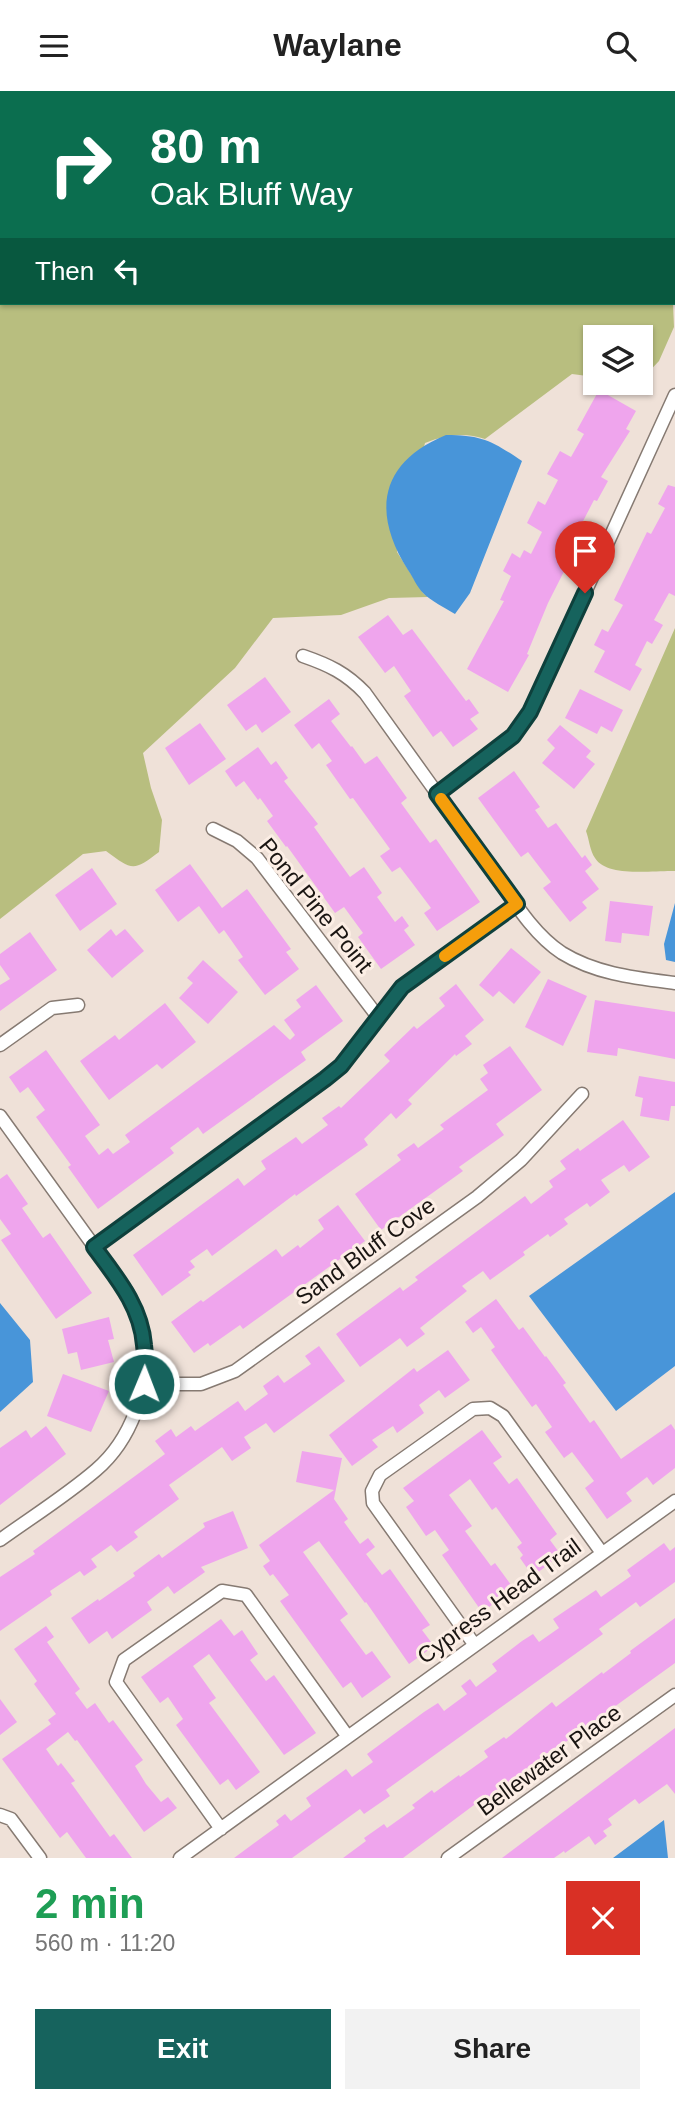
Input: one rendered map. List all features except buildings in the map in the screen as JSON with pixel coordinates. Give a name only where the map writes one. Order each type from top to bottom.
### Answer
[{"type":"street","points":[[437,794],[513,736],[530,712],[675,395]]},
{"type":"street","points":[[303,656],[350,677],[365,693],[517,904],[546,939],[582,964],[615,975],[675,983]]},
{"type":"street","name":"Pond Pine Point","points":[[214,829],[237,841],[257,858],[378,1017]]},
{"type":"street","points":[[94,1247],[341,1066],[402,987],[517,904]]},
{"type":"street","points":[[0,1045],[52,1008],[78,1005]]},
{"type":"street","name":"Sand Bluff Cove","points":[[144,1384],[201,1384],[234,1371],[477,1197],[521,1160],[582,1094]]},
{"type":"street","points":[[0,1116],[127,1292],[139,1322],[144,1345],[144,1384],[132,1422],[98,1469],[0,1540]]},
{"type":"street","points":[[474,1644],[373,1503],[372,1491],[380,1475],[472,1409],[490,1408],[503,1416],[602,1553]]},
{"type":"street","name":"Cypress Head Trail","points":[[180,1858],[675,1501]]},
{"type":"street","points":[[221,1829],[116,1682],[124,1660],[222,1591],[246,1595],[348,1737]]},
{"type":"street","name":"Bellewater Place","points":[[448,1858],[675,1695]]},
{"type":"street","points":[[0,1815],[11,1819],[40,1858]]},
{"type":"green space","points":[[0,305],[673,305],[674,327],[659,361],[653,367],[653,325],[583,325],[583,375],[572,374],[485,439],[455,435],[425,443],[397,552],[428,597],[389,598],[341,615],[273,618],[235,668],[143,753],[162,820],[159,852],[143,863],[132,866],[106,851],[83,854],[0,919]]},
{"type":"green space","points":[[675,628],[675,871],[620,871],[601,864],[595,858],[586,831]]},
{"type":"water","points":[[446,435],[486,440],[522,461],[470,593],[455,614],[430,599],[419,588],[396,549],[386,509],[388,491],[395,474],[407,459],[424,446]]},
{"type":"water","points":[[675,903],[675,962],[666,960],[664,944]]},
{"type":"water","points":[[675,1192],[675,1366],[616,1411],[529,1296]]},
{"type":"water","points":[[0,1303],[30,1340],[33,1382],[0,1412]]},
{"type":"water","points":[[664,1820],[668,1858],[613,1858]]},
{"type":"slow traffic","points":[[441,799],[517,904],[445,956]]},
{"type":"route","points":[[144,1384],[144,1345],[139,1322],[127,1292],[94,1247],[325,1079],[341,1066],[402,987],[517,904],[437,794],[513,736],[530,712],[585,593]]}]
